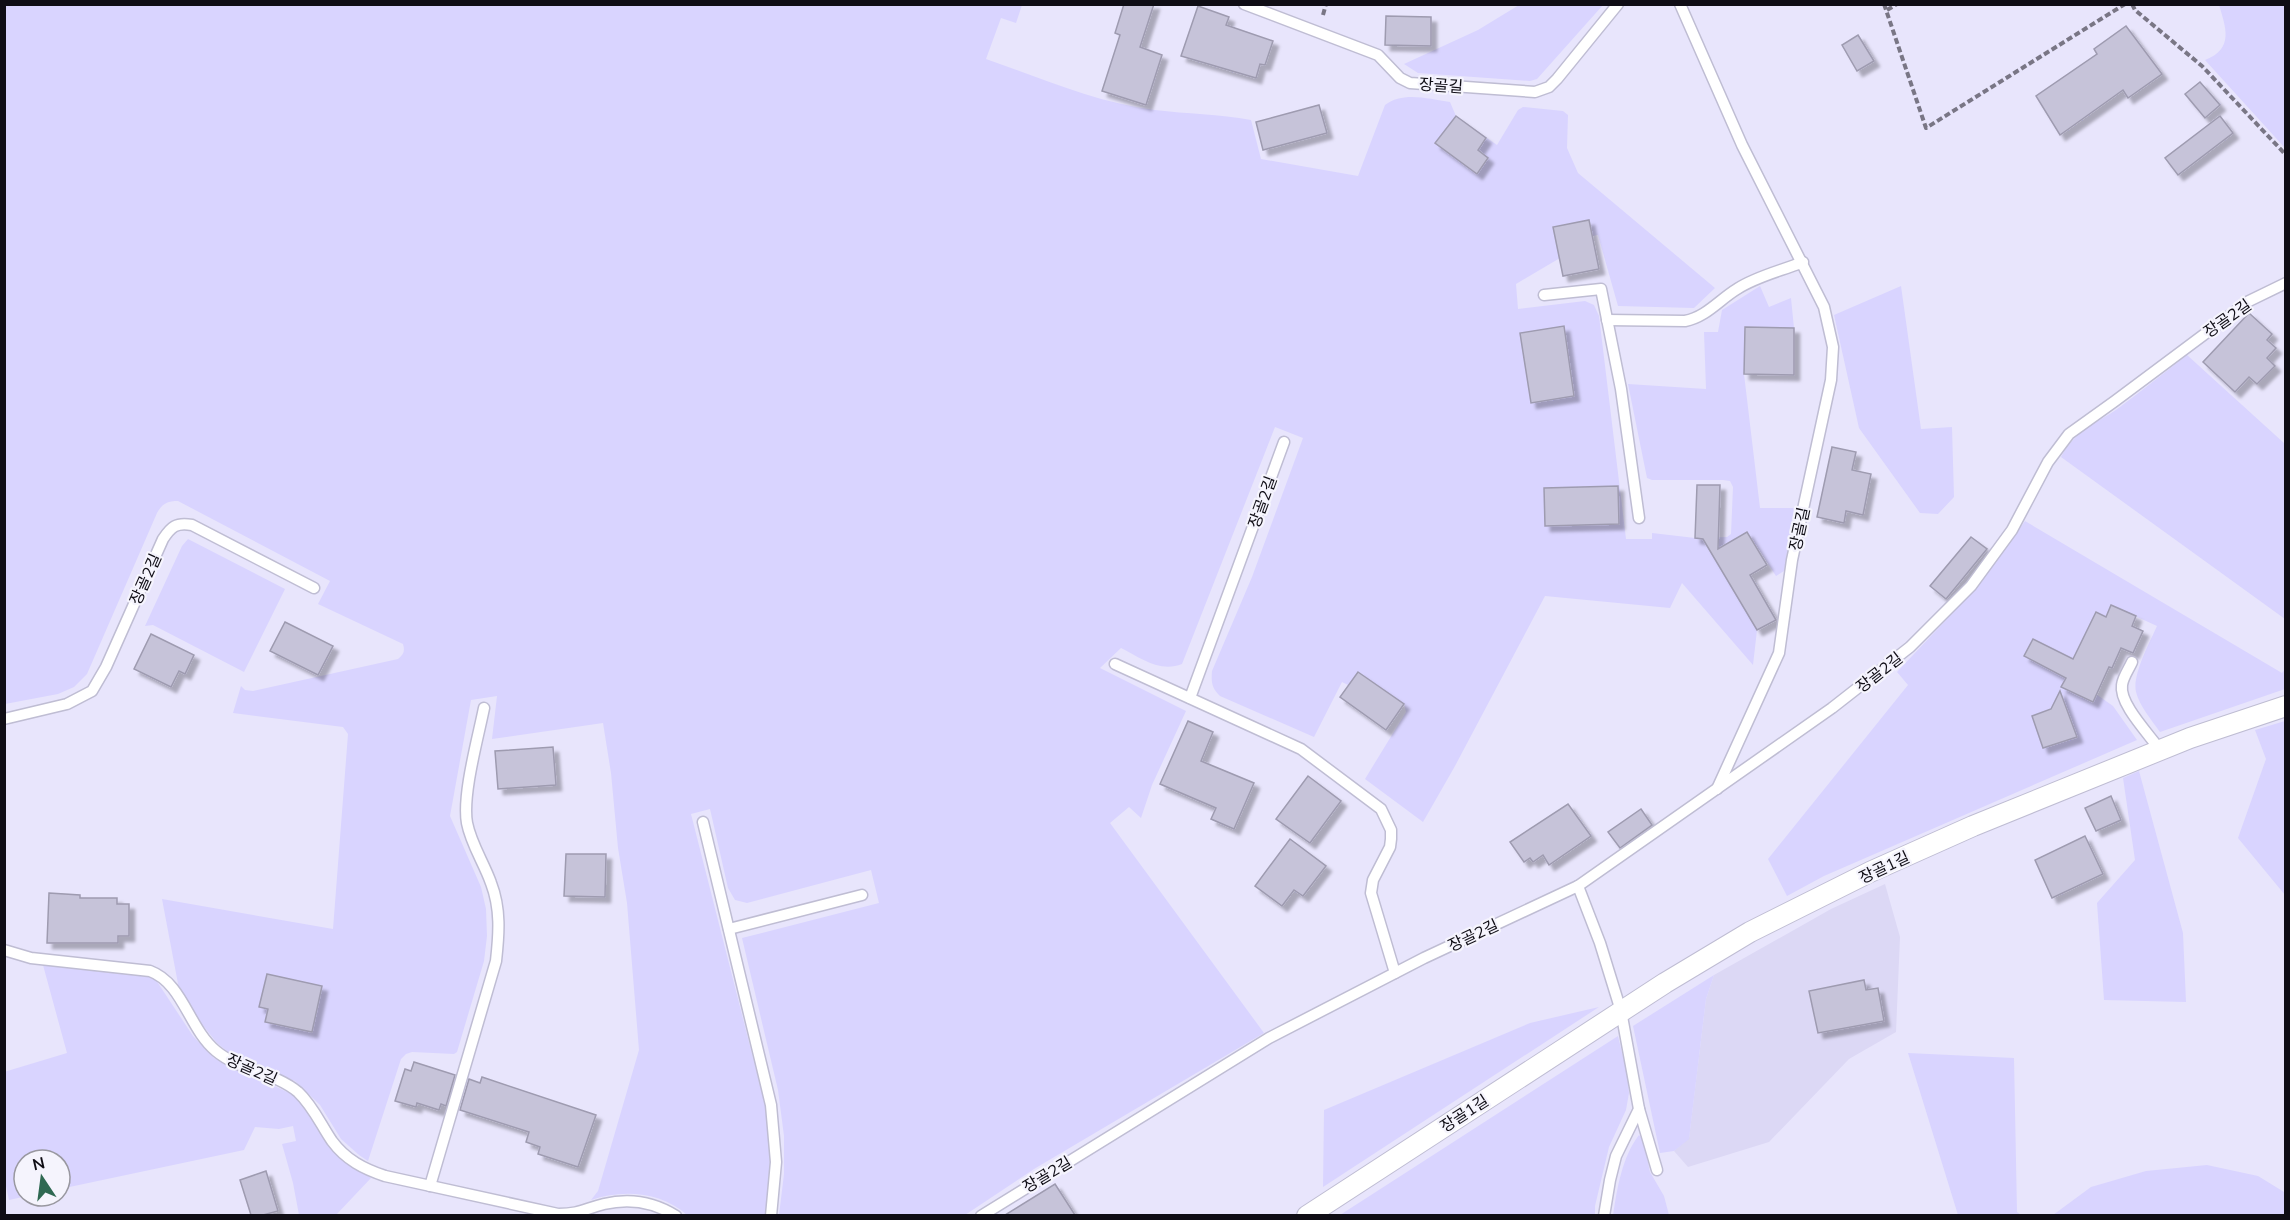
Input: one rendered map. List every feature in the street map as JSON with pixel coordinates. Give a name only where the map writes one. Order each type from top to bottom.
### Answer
[{"type":"street","name":"장골1길","points":[[1307,1215],[1622,1011],[1750,932],[1870,872],[1973,826],[2160,750],[2286,706]]},
{"type":"lane","name":"장골길","points":[[1244,4],[1378,55],[1400,78],[1410,83],[1535,92],[1549,87],[1557,79],[1618,4]]},
{"type":"lane","name":"장골길","points":[[1680,4],[1742,145],[1824,307],[1833,347],[1831,380],[1792,560],[1779,653],[1717,790]]},
{"type":"lane","points":[[1607,320],[1685,321],[1697,318],[1736,289],[1754,279],[1803,262]]},
{"type":"lane","name":"장골2길","points":[[981,1215],[1269,1038],[1395,973],[1578,886],[1832,708],[1901,654],[1963,594],[2012,530],[2048,462],[2068,434],[2249,301],[2286,283]]},
{"type":"lane","points":[[1544,296],[1601,289],[1621,389],[1639,518]]},
{"type":"lane","name":"장골2길","points":[[1190,698],[1284,442]]},
{"type":"lane","name":"장골2길","points":[[4,719],[67,704],[92,691],[106,667],[163,539],[171,528],[181,523],[192,525],[314,588]]},
{"type":"lane","points":[[2132,663],[2122,684],[2122,694],[2126,704],[2160,750]]},
{"type":"lane","points":[[1115,664],[1301,749],[1381,809],[1391,830],[1391,839],[1390,847],[1373,880],[1371,893],[1395,973]]},
{"type":"lane","points":[[430,1186],[496,961],[499,927],[498,903],[492,883],[470,835],[466,804],[484,708]]},
{"type":"lane","points":[[703,822],[771,1105],[777,1162],[771,1215]]},
{"type":"lane","points":[[1578,886],[1600,943],[1622,1011],[1639,1109],[1657,1170]]},
{"type":"lane","points":[[729,929],[862,895]]},
{"type":"lane","name":"장골2길","points":[[4,950],[31,958],[150,971],[161,975],[169,983],[204,1038],[215,1051],[231,1061],[288,1085],[309,1104],[333,1142],[352,1162],[366,1170],[558,1214],[581,1213],[603,1204],[637,1202],[652,1203],[676,1215]]},
{"type":"lane","points":[[1604,1215],[1617,1156],[1639,1109]]},
{"type":"path","points":[[1884,4],[1926,128],[2125,4]]},
{"type":"path","points":[[1887,10],[1897,4]]},
{"type":"path","points":[[2132,4],[2135,10],[2202,66],[2286,155]]},
{"type":"shaded area","points":[[5,5],[1022,5],[1016,23],[1001,18],[986,59],[1069,89],[1133,107],[1251,120],[1261,159],[1358,176],[1385,105],[1400,98],[1416,97],[1450,102],[1456,116],[1497,145],[1518,110],[1523,107],[1563,111],[1568,115],[1567,148],[1578,173],[1715,288],[1694,308],[1618,306],[1598,235],[1592,236],[1589,220],[1553,227],[1560,258],[1516,284],[1518,309],[1585,301],[1594,305],[1599,316],[1626,539],[1652,539],[1652,533],[1695,538],[1727,537],[1731,534],[1733,487],[1730,481],[1723,480],[1652,480],[1647,478],[1628,384],[1706,389],[1704,332],[1718,332],[1722,310],[1760,286],[1769,307],[1791,298],[1794,328],[1745,328],[1744,374],[1760,508],[1794,508],[1784,571],[1776,576],[1747,532],[1712,553],[1757,630],[1753,665],[1682,583],[1670,608],[1545,596],[1423,822],[1365,779],[1406,712],[1404,704],[1358,672],[1348,685],[1342,682],[1314,737],[1220,696],[1213,685],[1212,671],[1252,577],[1303,438],[1275,427],[1182,664],[1158,666],[1121,648],[1100,668],[1186,711],[1152,785],[1141,818],[1129,807],[1110,823],[1264,1033],[1034,1169],[965,1215],[779,1215],[784,1174],[784,1136],[778,1090],[742,938],[879,903],[871,870],[747,903],[735,900],[728,888],[710,809],[691,814],[766,1109],[770,1161],[766,1215],[687,1215],[666,1201],[642,1195],[616,1194],[591,1200],[598,1191],[639,1050],[627,903],[603,723],[492,739],[497,696],[471,700],[450,816],[481,887],[486,909],[487,936],[484,961],[457,1052],[454,1054],[412,1052],[401,1059],[368,1161],[341,1139],[320,1105],[295,1081],[239,1061],[217,1043],[201,1023],[179,989],[162,899],[333,929],[348,734],[343,727],[233,713],[241,686],[245,690],[253,691],[398,659],[404,652],[403,644],[318,604],[330,581],[178,501],[171,502],[163,505],[157,513],[87,674],[74,687],[58,694],[5,704]],"holes":[[[1564,327],[1574,396],[1531,402],[1520,334]]]},
{"type":"shaded area","points":[[1519,5],[1603,5],[1537,79],[1530,81],[1418,73],[1404,64],[1478,30]]},
{"type":"shaded area","points":[[2219,5],[2285,5],[2285,148],[2205,60],[2220,50],[2226,37]]},
{"type":"shaded area","points":[[1901,286],[1921,429],[1952,427],[1954,497],[1938,514],[1920,513],[1859,428],[1834,315]]},
{"type":"shaded area","points":[[2187,355],[2285,444],[2285,619],[2061,457],[2080,433],[2120,407]]},
{"type":"shaded area","points":[[2025,521],[2282,673],[2285,669],[2285,689],[2160,732],[2140,703],[2135,685],[2142,659],[2157,626],[2111,605],[2106,617],[2096,613],[2062,687],[2092,702],[2096,694],[2113,706],[2137,740],[1824,876],[1787,896],[1768,859],[1908,685],[1897,672],[1979,585]]},
{"type":"shaded area","points":[[188,539],[285,589],[244,672],[153,625],[145,626],[182,546]]},
{"type":"shaded area","points":[[2286,721],[2285,895],[2238,838],[2266,759],[2255,730]]},
{"type":"shaded area","points":[[2139,771],[2183,933],[2186,1002],[2104,1000],[2097,903],[2135,860],[2123,778]]},
{"type":"shaded area","points":[[1885,884],[1900,937],[1896,1032],[1849,1059],[1769,1142],[1688,1167],[1674,1151],[1689,1138],[1706,999],[1714,975],[1831,909]]},
{"type":"shaded area","points":[[43,965],[149,977],[156,980],[193,1036],[214,1058],[298,1097],[340,1159],[371,1178],[336,1215],[299,1215],[282,1144],[296,1141],[293,1126],[279,1129],[255,1127],[244,1150],[72,1186],[72,1148],[12,1148],[12,1199],[9,1200],[4,1177],[4,1072],[67,1053]]},
{"type":"shaded area","points":[[1714,975],[1706,999],[1689,1139],[1674,1151],[1660,1153],[1633,1026]]},
{"type":"shaded area","points":[[1599,1007],[1323,1187],[1324,1110],[1530,1023]]},
{"type":"shaded area","points":[[1618,1036],[1629,1093],[1626,1110],[1609,1147],[1595,1206],[1595,1215],[1340,1215]]},
{"type":"shaded area","points":[[1908,1053],[2014,1058],[2017,1212],[2021,1215],[1958,1215]]},
{"type":"shaded area","points":[[1639,1135],[1643,1139],[1650,1172],[1664,1196],[1669,1215],[1613,1216],[1624,1163]]},
{"type":"shaded area","points":[[2207,1165],[2258,1176],[2284,1192],[2285,1190],[2285,1215],[2053,1215],[2091,1187],[2146,1171]]},
{"type":"building","points":[[1124,4],[1154,4],[1140,47],[1162,55],[1146,105],[1102,91],[1120,35],[1115,33]]},
{"type":"building","points":[[1198,6],[1229,17],[1226,25],[1273,41],[1265,65],[1260,64],[1256,78],[1181,56]]},
{"type":"building","points":[[1386,16],[1431,17],[1431,46],[1385,45]]},
{"type":"building","points":[[2126,26],[2162,74],[2128,98],[2123,90],[2060,135],[2036,96],[2097,54],[2094,49]]},
{"type":"building","points":[[1858,35],[1874,61],[1857,71],[1842,45]]},
{"type":"building","points":[[2200,82],[2220,105],[2205,118],[2185,94]]},
{"type":"building","points":[[1319,105],[1327,133],[1263,150],[1256,122]]},
{"type":"building","points":[[1456,116],[1486,138],[1478,150],[1488,158],[1477,174],[1435,143]]},
{"type":"building","points":[[2220,116],[2233,133],[2178,175],[2165,158]]},
{"type":"building","points":[[1589,220],[1599,269],[1563,276],[1553,227]]},
{"type":"building","points":[[2249,313],[2272,334],[2267,340],[2276,348],[2267,358],[2275,366],[2257,384],[2249,377],[2235,392],[2203,362]]},
{"type":"building","points":[[1564,326],[1574,396],[1531,403],[1520,333]]},
{"type":"building","points":[[1745,327],[1794,328],[1794,375],[1744,374]]},
{"type":"building","points":[[1832,447],[1856,452],[1852,470],[1871,474],[1863,515],[1846,511],[1844,523],[1817,517]]},
{"type":"building","points":[[1697,485],[1720,485],[1718,549],[1747,532],[1767,565],[1750,575],[1776,620],[1757,630],[1703,539],[1695,538]]},
{"type":"building","points":[[1618,486],[1619,524],[1545,526],[1544,488]]},
{"type":"building","points":[[1971,537],[1987,549],[1946,599],[1930,586]]},
{"type":"building","points":[[2111,605],[2136,616],[2132,626],[2143,631],[2133,653],[2121,648],[2112,668],[2109,667],[2093,702],[2061,687],[2066,678],[2024,656],[2033,639],[2073,659],[2096,612],[2106,617]]},
{"type":"building","points":[[285,622],[333,646],[318,675],[270,651]]},
{"type":"building","points":[[151,634],[194,655],[185,674],[179,671],[171,687],[134,669]]},
{"type":"building","points":[[1358,672],[1404,704],[1386,730],[1340,697]]},
{"type":"building","points":[[2060,691],[2077,737],[2043,748],[2032,716],[2051,709]]},
{"type":"building","points":[[1188,721],[1213,732],[1201,761],[1254,783],[1234,829],[1211,819],[1216,808],[1160,784]]},
{"type":"building","points":[[553,747],[556,785],[498,789],[495,751]]},
{"type":"building","points":[[1308,776],[1341,801],[1310,843],[1276,819]]},
{"type":"building","points":[[2111,796],[2121,820],[2096,831],[2085,808]]},
{"type":"building","points":[[1568,804],[1591,836],[1549,865],[1543,855],[1533,862],[1530,858],[1524,862],[1510,842]]},
{"type":"building","points":[[1641,809],[1652,825],[1620,848],[1608,832]]},
{"type":"building","points":[[2085,836],[2103,874],[2052,898],[2035,860]]},
{"type":"building","points":[[1290,839],[1326,866],[1303,896],[1294,890],[1282,906],[1255,886]]},
{"type":"building","points":[[566,854],[606,854],[605,897],[564,896]]},
{"type":"building","points":[[49,893],[80,895],[80,898],[117,898],[117,904],[129,904],[129,936],[118,936],[118,943],[47,943]]},
{"type":"building","points":[[267,974],[322,986],[312,1032],[265,1022],[268,1009],[259,1007]]},
{"type":"building","points":[[1864,980],[1866,990],[1878,988],[1884,1021],[1818,1033],[1809,991]]},
{"type":"building","points":[[414,1062],[455,1075],[446,1106],[441,1104],[439,1110],[417,1103],[416,1107],[395,1101],[405,1069],[411,1071]]},
{"type":"building","points":[[482,1077],[596,1115],[578,1167],[538,1154],[540,1147],[526,1142],[529,1132],[460,1110],[469,1079],[480,1083]]},
{"type":"building","points":[[266,1171],[278,1211],[251,1215],[240,1180]]},
{"type":"building","points":[[1055,1184],[1075,1215],[1005,1215]]}]
